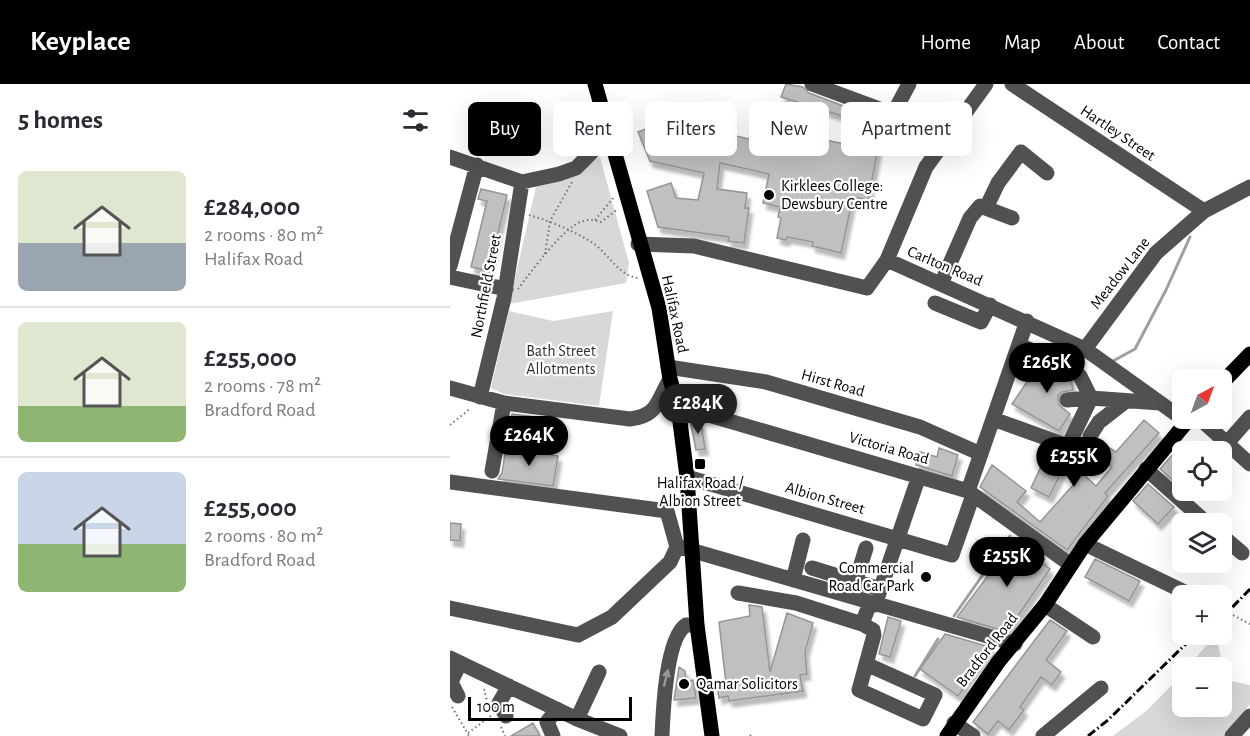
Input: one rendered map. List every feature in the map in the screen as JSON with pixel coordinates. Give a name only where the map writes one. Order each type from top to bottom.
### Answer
[{"type":"main road","name":"Halifax Road","points":[[595,84],[600,102]]},
{"type":"main road","name":"Halifax Road","points":[[614,156],[658,308],[669,373],[678,406],[687,477],[697,625],[712,736]]},
{"type":"main road","points":[[1232,373],[1250,354]]},
{"type":"main road","name":"Bradford Road","points":[[950,730],[999,661],[1045,605],[1085,544],[1146,469],[1184,429]]},
{"type":"street","points":[[812,84],[843,89],[893,114],[909,84]]},
{"type":"street","points":[[887,260],[926,167],[986,84]]},
{"type":"street","name":"Hartley Street","points":[[1012,84],[1204,212]]},
{"type":"street","points":[[986,208],[998,183],[1021,152],[1047,173]]},
{"type":"street","points":[[450,157],[522,182],[576,168],[588,156]]},
{"type":"street","points":[[450,266],[477,165]]},
{"type":"street","name":"Northfield Street","points":[[480,397],[505,294],[522,182]]},
{"type":"street","name":"Meadow Lane","points":[[1084,349],[1156,253],[1204,212],[1250,187]]},
{"type":"street","points":[[941,284],[970,218],[980,206],[1012,218]]},
{"type":"street","name":"Carlton Road","points":[[638,244],[694,246],[867,288],[887,260],[1027,321],[1084,349],[1172,409]]},
{"type":"street","points":[[450,277],[505,294]]},
{"type":"street","points":[[934,303],[981,322],[990,305]]},
{"type":"street","points":[[971,493],[981,454],[1027,321]]},
{"type":"street","points":[[1015,355],[1039,367],[1015,355]]},
{"type":"street","points":[[450,388],[504,403],[606,418],[644,417],[653,412],[669,373]]},
{"type":"street","name":"Hirst Road","points":[[669,373],[766,382],[920,427],[981,454]]},
{"type":"street","points":[[1091,398],[1074,388],[1091,398],[1160,403]]},
{"type":"street","points":[[993,419],[1068,446],[1091,398]]},
{"type":"street","points":[[1090,436],[1099,422],[1126,400]]},
{"type":"street","points":[[492,471],[504,403]]},
{"type":"street","name":"Victoria Road","points":[[678,406],[971,493],[1071,565]]},
{"type":"street","points":[[1229,441],[1250,417]]},
{"type":"street","name":"Carlton Road","points":[[1206,429],[1224,441]]},
{"type":"street","name":"Carlton Road","points":[[1232,448],[1250,464]]},
{"type":"street","points":[[1146,469],[1196,513]]},
{"type":"street","points":[[862,624],[880,589],[919,476]]},
{"type":"street","name":"Albion Street","points":[[687,477],[952,555],[971,493]]},
{"type":"street","points":[[450,482],[667,511],[677,547],[670,562],[612,617],[578,635],[450,608]]},
{"type":"street","points":[[793,580],[803,540]]},
{"type":"street","points":[[1085,544],[1172,586]]},
{"type":"street","points":[[1232,544],[1242,553]]},
{"type":"street","points":[[677,547],[693,549],[873,604],[1015,644]]},
{"type":"street","points":[[856,581],[866,548]]},
{"type":"street","points":[[812,568],[880,589]]},
{"type":"street","points":[[738,593],[796,603],[862,624],[873,630],[874,635],[858,690],[923,719],[935,695],[866,664]]},
{"type":"street","points":[[1045,605],[1093,637]]},
{"type":"street","points":[[662,736],[664,689],[677,635],[686,625],[697,625]]},
{"type":"street","points":[[454,699],[451,682],[455,660],[577,719],[620,736]]},
{"type":"street","points":[[577,719],[599,672]]},
{"type":"street","points":[[500,715],[499,703],[509,686]]},
{"type":"street","points":[[1043,736],[1101,688]]},
{"type":"street","points":[[553,736],[547,722],[557,709]]},
{"type":"street","points":[[1232,736],[1250,716]]},
{"type":"street","points":[[950,730],[973,736]]},
{"type":"path","points":[[545,255],[550,221],[572,181]]},
{"type":"path","points":[[595,220],[612,199],[626,196]]},
{"type":"path","points":[[505,294],[514,294],[545,255],[568,231],[585,219],[601,222],[626,196]]},
{"type":"path","points":[[519,212],[550,221],[592,242],[627,276],[650,279]]},
{"type":"path","points":[[450,425],[463,417],[480,397]]},
{"type":"path","points":[[1232,615],[1250,624]]},
{"type":"path","points":[[454,699],[469,734],[500,715]]},
{"type":"green space","points":[[600,157],[629,263],[626,283],[509,304],[536,187]]},
{"type":"green space","name":"Bath Street Allotments","points":[[509,311],[553,321],[613,311],[599,406],[504,394],[491,388]]},
{"type":"green space","points":[[1207,645],[1218,645],[1221,657],[1196,657]]},
{"type":"green space","points":[[1232,681],[1250,685],[1250,704],[1226,736],[1113,736],[1146,711],[1172,685],[1172,717],[1232,717]]},
{"type":"building","points":[[786,84],[803,87],[809,93],[841,105],[841,116],[829,112],[829,102],[797,102],[781,97]]},
{"type":"building","points":[[645,129],[645,149],[638,132]]},
{"type":"building","points":[[737,136],[749,139],[749,156],[829,156],[829,141],[841,143],[841,156],[877,156],[868,200],[853,197],[841,253],[812,246],[813,242],[787,237],[786,240],[777,238],[781,218],[778,217],[780,207],[763,203],[769,174],[720,163],[717,189],[747,193],[745,208],[749,208],[744,243],[728,241],[729,237],[658,227],[647,191],[671,183],[676,198],[698,200],[704,173],[650,161],[648,156],[737,156]]},
{"type":"building","points":[[481,189],[507,195],[489,271],[471,267],[487,201],[478,199]]},
{"type":"building","points":[[1058,356],[1077,367],[1070,375],[1073,390],[1062,392],[1058,396],[1059,405],[1070,414],[1059,431],[1012,404],[1029,379],[1038,378],[1044,367],[1055,365]]},
{"type":"building","points":[[512,414],[535,417],[533,428],[511,422]]},
{"type":"building","points":[[690,420],[701,423],[705,449],[696,450]]},
{"type":"building","points":[[1144,420],[1159,433],[1105,493],[1108,496],[1067,550],[980,487],[992,465],[1026,491],[1017,502],[1040,522],[1083,474],[1096,486],[1112,467],[1098,454],[1087,468],[1072,456],[1081,441],[1090,446],[1098,441],[1116,452]]},
{"type":"building","points":[[506,447],[558,456],[553,486],[498,479],[502,473]]},
{"type":"building","points":[[939,448],[958,455],[952,476],[916,465],[920,452],[937,457]]},
{"type":"building","points":[[1172,455],[1172,479],[1160,469]]},
{"type":"building","points":[[1046,456],[1065,465],[1049,497],[1031,488]]},
{"type":"building","points":[[1148,484],[1174,507],[1158,524],[1133,501]]},
{"type":"building","points":[[450,523],[461,524],[460,541],[450,540]]},
{"type":"building","points":[[1016,538],[1045,559],[1042,563],[1050,569],[1007,632],[957,617]]},
{"type":"building","points":[[1095,559],[1140,581],[1129,601],[1085,577]]},
{"type":"building","points":[[749,605],[762,607],[770,672],[787,613],[813,623],[805,652],[807,674],[800,675],[803,691],[729,701],[728,696],[719,698],[717,686],[726,684],[719,622],[750,616]]},
{"type":"building","points":[[888,617],[901,621],[890,657],[879,654]]},
{"type":"building","points":[[1050,620],[1067,631],[1046,660],[1061,672],[1052,685],[1041,677],[1020,707],[1024,710],[1009,730],[998,721],[988,734],[973,722]]},
{"type":"building","points":[[945,634],[993,648],[964,684],[966,685],[958,696],[920,669]]},
{"type":"building","name":"Qamar Solicitors","points":[[679,667],[685,671],[686,681],[693,680],[696,698],[674,700]]},
{"type":"building","points":[[533,723],[540,736],[511,736]]},
{"type":"waterway","points":[[1113,361],[1135,349],[1166,290],[1190,237]]},
{"type":"waterway","points":[[954,616],[1010,536]]},
{"type":"waterway","points":[[915,676],[938,639]]},
{"type":"railway","points":[[1232,608],[1250,589]]},
{"type":"railway","points":[[1088,736],[1108,720],[1185,645]]},
{"type":"place","name":"Kirklees College: Dewsbury Centre","points":[[769,195]]},
{"type":"place","name":"Halifax Road / Albion Street","points":[[700,464]]},
{"type":"place","name":"Commercial Road Car Park","points":[[926,577]]},
{"type":"place","name":"Qamar Solicitors","points":[[684,684]]}]
